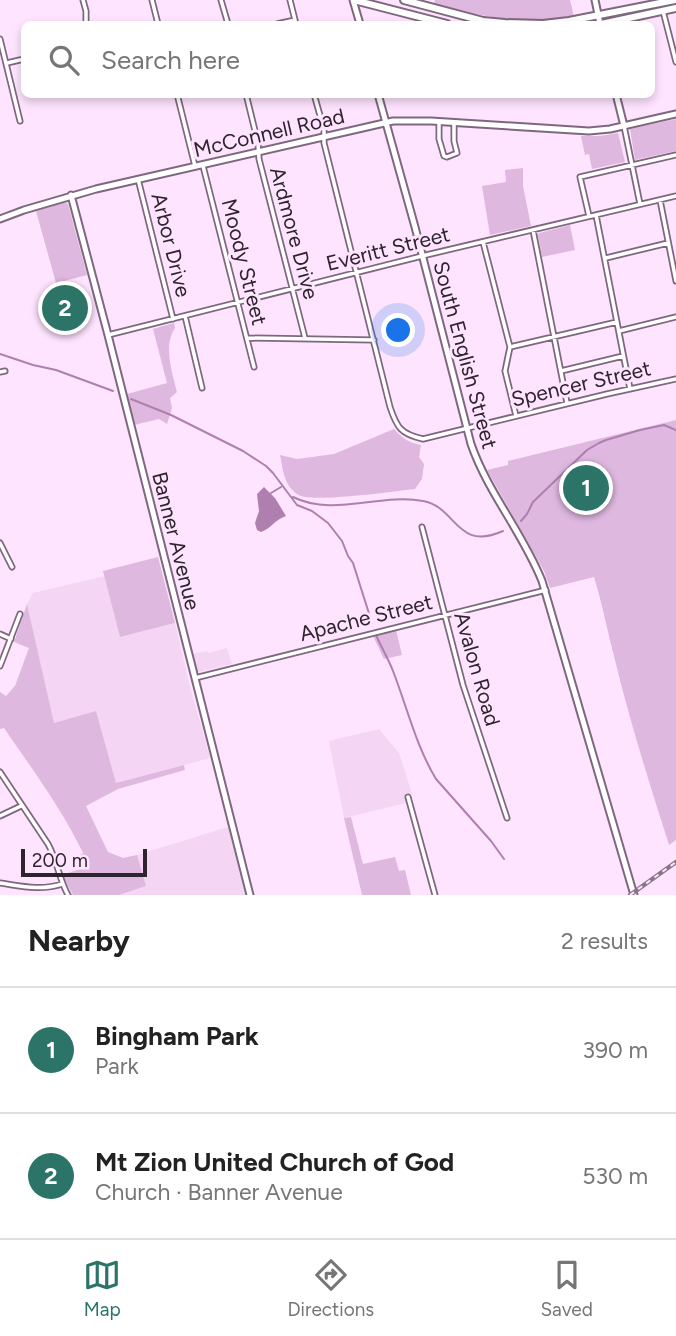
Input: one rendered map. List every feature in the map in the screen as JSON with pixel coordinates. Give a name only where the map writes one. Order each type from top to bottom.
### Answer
[{"type":"main road","points":[[354,0],[435,21]]},
{"type":"main road","points":[[404,0],[483,21]]},
{"type":"main road","points":[[610,21],[676,0]]},
{"type":"main road","points":[[569,21],[661,5],[676,8]]},
{"type":"street","points":[[83,0],[87,21]]},
{"type":"street","points":[[152,0],[157,21]]},
{"type":"street","points":[[221,0],[227,21]]},
{"type":"street","points":[[290,0],[295,21]]},
{"type":"street","points":[[354,0],[359,21]]},
{"type":"street","points":[[595,0],[600,21]]},
{"type":"street","points":[[661,5],[676,62]]},
{"type":"street","points":[[0,39],[20,121]]},
{"type":"street","points":[[7,63],[21,60]]},
{"type":"street","points":[[178,98],[195,166]]},
{"type":"street","name":"Ardmore Drive","points":[[247,98],[258,143],[258,159],[305,338]]},
{"type":"street","points":[[247,338],[374,340],[315,98]]},
{"type":"street","name":"South English Street","points":[[378,98],[471,444],[481,470],[533,559],[546,590],[634,895]]},
{"type":"street","points":[[617,98],[640,204]]},
{"type":"street","name":"McConnell Road","points":[[0,219],[71,195],[385,123],[409,120],[439,121],[589,131],[676,114]]},
{"type":"street","points":[[439,121],[439,139],[444,156],[447,157],[457,153],[454,122]]},
{"type":"street","points":[[589,216],[580,177],[676,155]]},
{"type":"street","name":"Moody Street","points":[[203,164],[254,367]]},
{"type":"street","name":"Arbor Drive","points":[[138,179],[173,319]]},
{"type":"street","name":"Banner Avenue","points":[[71,195],[250,895]]},
{"type":"street","name":"Everitt Street","points":[[108,335],[676,196]]},
{"type":"street","points":[[660,200],[676,281]]},
{"type":"street","points":[[596,215],[630,389]]},
{"type":"street","points":[[533,230],[567,403]]},
{"type":"street","points":[[483,242],[510,347],[505,370],[516,415]]},
{"type":"street","points":[[605,258],[668,243]]},
{"type":"street","name":"Arbor Drive","points":[[185,316],[202,388]]},
{"type":"street","points":[[619,331],[676,317]]},
{"type":"street","points":[[510,347],[617,322]]},
{"type":"street","name":"Spencer Street","points":[[374,340],[395,423],[406,435],[423,439],[676,379]]},
{"type":"street","points":[[561,371],[623,356]]},
{"type":"street","name":"Avalon Road","points":[[422,527],[463,685],[507,818]]},
{"type":"street","points":[[0,543],[12,567]]},
{"type":"street","name":"Apache Street","points":[[195,678],[546,590]]},
{"type":"street","points":[[0,666],[20,614]]},
{"type":"street","points":[[0,634],[11,639]]},
{"type":"street","points":[[0,772],[52,852],[68,895]]},
{"type":"street","points":[[408,797],[435,895]]},
{"type":"street","points":[[0,816],[21,806]]},
{"type":"street","points":[[0,883],[33,888],[62,884]]},
{"type":"shaded area","points":[[435,0],[570,0],[574,17],[538,20],[486,16],[434,4]]},
{"type":"shaded area","points":[[676,119],[676,151],[635,160],[630,129]]},
{"type":"shaded area","points":[[618,133],[625,162],[592,169],[589,154],[585,155],[581,136]]},
{"type":"shaded area","points":[[523,168],[523,186],[531,226],[490,235],[482,186],[506,182],[505,170]]},
{"type":"shaded area","points":[[64,202],[68,204],[87,275],[56,283],[36,211]]},
{"type":"shaded area","points":[[570,225],[575,250],[542,257],[539,233]]},
{"type":"shaded area","points":[[174,323],[169,351],[177,392],[170,398],[172,408],[167,424],[159,419],[134,425],[127,394],[167,383],[153,329]]},
{"type":"shaded area","points":[[676,420],[676,840],[669,845],[633,727],[594,577],[550,588],[544,571],[487,470],[508,465],[508,461]]},
{"type":"shaded area","points":[[394,429],[406,440],[421,445],[419,457],[424,464],[422,479],[415,489],[318,498],[297,494],[287,482],[280,455],[297,459],[334,454]]},
{"type":"shaded area","points":[[264,487],[275,498],[286,516],[261,532],[257,530],[255,523],[259,511],[257,494]]},
{"type":"shaded area","points":[[158,557],[175,623],[120,637],[103,571]]},
{"type":"shaded area","points":[[105,576],[120,637],[175,623],[210,758],[116,783],[96,712],[54,724],[27,604],[33,593]]},
{"type":"shaded area","points":[[27,604],[54,723],[96,711],[116,783],[184,765],[185,770],[118,789],[86,806],[108,852],[123,858],[137,855],[146,886],[119,895],[73,895],[62,875],[83,868],[79,856],[83,853],[46,789],[4,728],[0,729],[0,692],[6,696],[15,686],[29,648],[14,642]]},
{"type":"shaded area","points":[[396,630],[402,655],[384,659],[373,636]]},
{"type":"shaded area","points":[[227,648],[232,664],[199,672],[196,670],[192,654]]},
{"type":"shaded area","points":[[379,729],[399,753],[412,794],[404,796],[406,803],[344,818],[329,741]]},
{"type":"shaded area","points":[[351,817],[363,864],[395,857],[399,871],[405,870],[411,895],[362,895],[344,818]]},
{"type":"shaded area","points":[[228,827],[245,895],[119,895],[146,886],[137,855]]},
{"type":"waterway","points":[[0,354],[56,370],[113,391]]},
{"type":"waterway","points":[[131,399],[171,415],[243,451],[266,466],[297,505],[312,511],[328,523],[342,541],[353,563],[372,623]]},
{"type":"waterway","points":[[521,521],[533,502],[587,450],[606,440],[640,430],[664,425],[676,430]]},
{"type":"waterway","points":[[271,493],[281,487]]},
{"type":"waterway","points":[[293,497],[324,505],[407,499],[423,501],[443,511],[458,526],[475,536],[487,536],[503,531]]},
{"type":"waterway","points":[[376,635],[436,779],[504,859]]},
{"type":"railway","points":[[630,895],[676,862]]},
{"type":"place","name":"Mt Zion United Church of God","points":[[65,308]]},
{"type":"place","name":"Bingham Park","points":[[586,488]]}]
